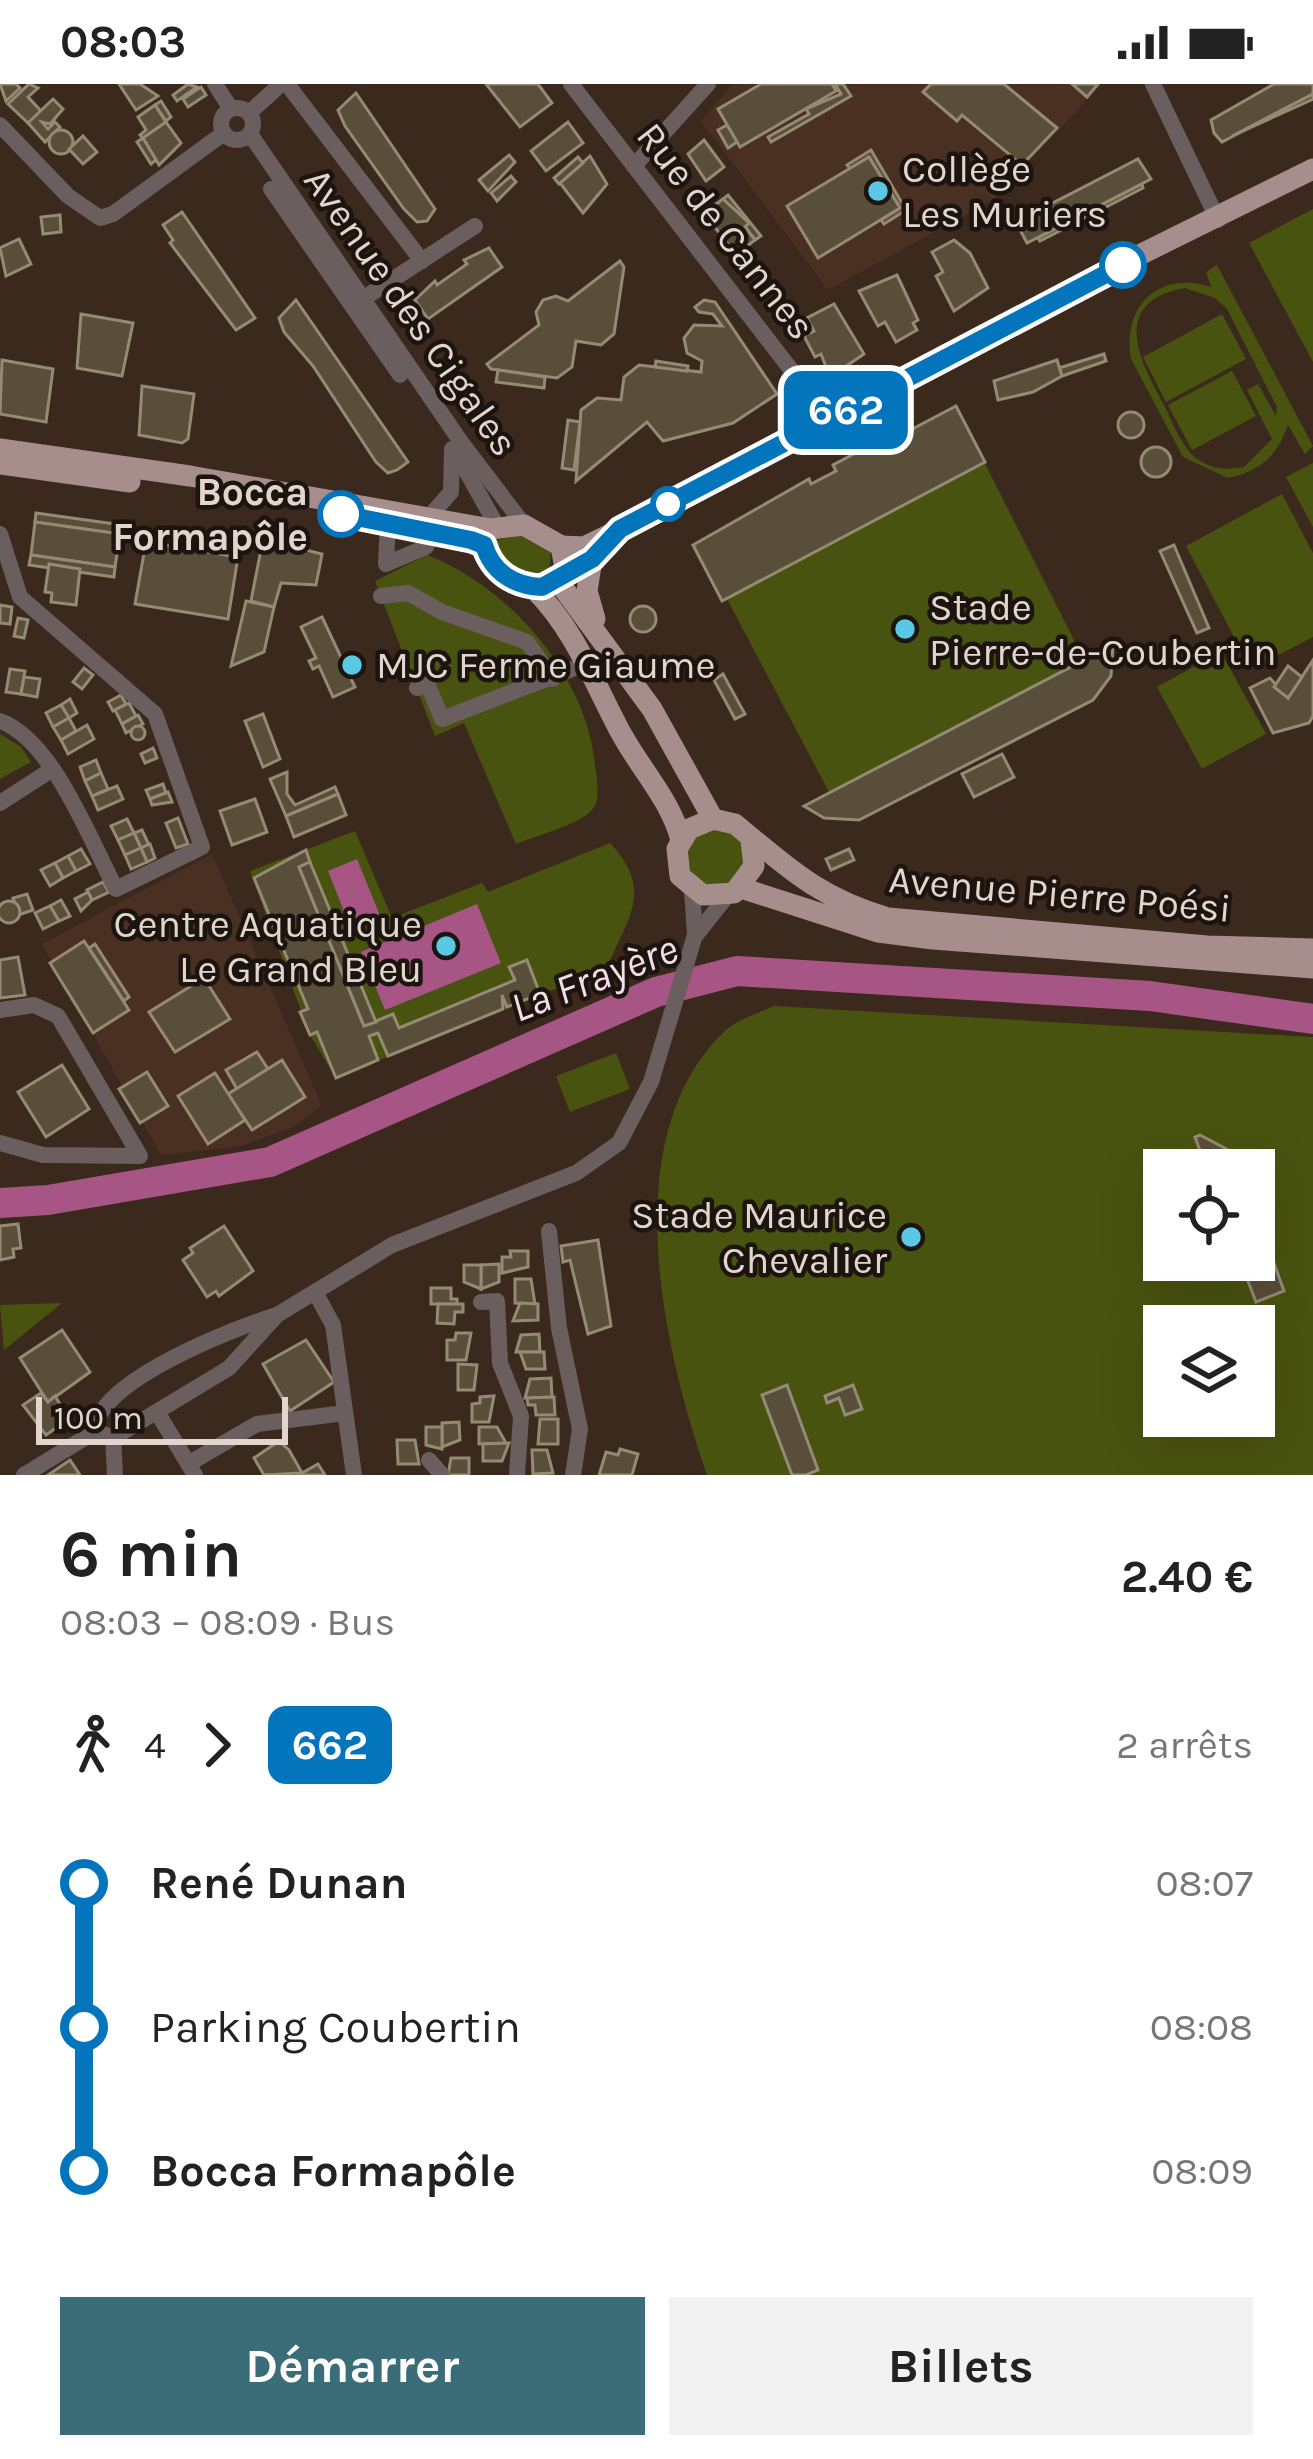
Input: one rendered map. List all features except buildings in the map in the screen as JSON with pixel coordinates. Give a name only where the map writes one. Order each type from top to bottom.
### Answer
[{"type":"main road","points":[[561,546],[584,547],[620,529],[1091,279],[1313,169]]},
{"type":"main road","points":[[0,449],[430,525],[490,533],[524,526],[544,532],[567,555],[562,577],[671,740],[713,819]]},
{"type":"main road","points":[[0,464],[430,525]]},
{"type":"main road","points":[[533,588],[592,559],[620,529]]},
{"type":"main road","points":[[490,533],[496,569],[533,588],[586,660],[619,729],[666,800],[681,840],[677,867],[692,890],[734,892],[754,866],[751,841],[735,824],[713,819],[700,822],[681,840]]},
{"type":"main road","points":[[592,559],[589,607],[608,646]]},
{"type":"main road","name":"Avenue Pierre Poési","points":[[751,841],[828,896],[888,918],[1207,946],[1313,949]]},
{"type":"main road","name":"Avenue Pierre Poési","points":[[734,892],[878,932],[915,937],[1313,968]]},
{"type":"street","points":[[215,84],[240,111]]},
{"type":"street","points":[[236,136],[222,119],[284,84],[422,261]]},
{"type":"street","name":"Rue de Cannes","points":[[571,84],[829,419]]},
{"type":"street","points":[[634,166],[708,84]]},
{"type":"street","points":[[1153,84],[1218,220]]},
{"type":"street","points":[[0,124],[74,201],[100,218],[236,136],[240,111]]},
{"type":"street","name":"Avenue des Cigales","points":[[236,136],[524,526]]},
{"type":"street","name":"Avenue des Cigales","points":[[236,136],[452,448],[490,533]]},
{"type":"street","points":[[361,300],[475,226]]},
{"type":"street","name":"Avenue des Cigales","points":[[430,525],[451,492],[452,448]]},
{"type":"street","points":[[388,522],[386,564],[426,547],[430,525]]},
{"type":"street","points":[[0,534],[20,597],[154,714],[202,848],[116,889],[51,770],[18,728],[0,721]]},
{"type":"street","points":[[381,596],[408,593],[442,612],[527,642],[553,679]]},
{"type":"street","points":[[417,688],[427,683],[442,719],[572,669]]},
{"type":"street","points":[[0,803],[51,770]]},
{"type":"street","points":[[115,1475],[99,1411],[136,1383],[210,1336],[277,1315],[392,1245],[597,1161],[636,1118],[695,935],[692,890]]},
{"type":"street","points":[[695,935],[734,892]]},
{"type":"street","points":[[0,1010],[34,1005],[58,1016],[140,1156],[43,1155],[0,1143]]},
{"type":"street","points":[[549,1231],[559,1328],[580,1429],[573,1475]]},
{"type":"street","points":[[315,1292],[333,1325],[353,1475]]},
{"type":"street","points":[[481,1302],[496,1300],[500,1363],[521,1416],[518,1475]]},
{"type":"street","points":[[24,1475],[157,1412],[229,1369],[277,1315]]},
{"type":"street","points":[[157,1412],[191,1470],[257,1424],[345,1413]]},
{"type":"street","points":[[429,1460],[442,1468],[442,1475]]},
{"type":"shaded area","name":"Collège Les Muriers","points":[[733,84],[1102,84],[993,200],[828,290],[701,121]]},
{"type":"shaded area","points":[[212,854],[322,1106],[293,1127],[242,1146],[161,1155],[42,944]]},
{"type":"shaded area","points":[[357,859],[381,918],[351,929],[328,871]]},
{"type":"shaded area","points":[[477,904],[501,963],[385,1010],[361,952]]},
{"type":"green space","points":[[1313,209],[1313,362],[1249,243]]},
{"type":"green space","points":[[1217,265],[1313,446],[1305,454],[1288,425],[1267,460],[1240,475],[1228,478],[1183,457],[1131,359],[1132,323],[1138,309],[1160,289],[1192,283],[1211,287],[1206,272]],"holes":[[[1185,288],[1215,298],[1227,309],[1277,407],[1276,416],[1258,384],[1247,390],[1272,439],[1238,468],[1210,466],[1188,449],[1146,370],[1137,335],[1138,319],[1161,295]]]},
{"type":"green space","points":[[1222,314],[1246,359],[1166,402],[1143,357]]},
{"type":"green space","points":[[1232,371],[1256,416],[1192,450],[1168,405]]},
{"type":"green space","name":"Stade Pierre-de-Coubertin","points":[[956,406],[1084,660],[1113,645],[1111,676],[1093,700],[859,820],[824,818],[804,806],[829,792],[727,599],[722,601],[693,545],[809,479],[812,483],[835,471],[833,465],[865,448],[868,452]]},
{"type":"green space","points":[[1313,463],[1313,527],[1286,477]]},
{"type":"green space","points":[[1282,494],[1313,553],[1313,637],[1251,669],[1186,546]]},
{"type":"green space","points":[[524,535],[551,552],[549,571],[535,575],[501,561],[496,540]]},
{"type":"green space","points":[[427,555],[487,589],[539,638],[560,667],[589,731],[597,782],[595,805],[577,821],[516,844],[464,723],[435,736],[375,581]]},
{"type":"green space","points":[[1221,652],[1266,734],[1202,769],[1157,687]]},
{"type":"green space","points":[[0,734],[21,747],[31,762],[0,779]]},
{"type":"green space","points":[[716,828],[737,836],[745,857],[737,878],[716,886],[695,878],[687,857],[695,836]]},
{"type":"green space","name":"Centre Aquatique Le Grand Bleu","points":[[355,831],[392,918],[482,883],[488,892],[610,843],[632,877],[628,922],[604,974],[540,994],[336,1078],[310,1035],[250,871]]},
{"type":"green space","name":"Stade Maurice Chevalier","points":[[774,1006],[1313,1037],[1313,1475],[707,1475],[664,1308],[659,1185],[669,1127],[690,1075],[725,1031]]},
{"type":"green space","points":[[616,1053],[630,1089],[570,1112],[556,1076]]},
{"type":"green space","points":[[62,1303],[4,1350],[0,1305]]},
{"type":"waterway","name":"La Frayère","points":[[0,1203],[48,1200],[270,1162],[656,992],[737,971],[1150,996],[1313,1019]]},
{"type":"bus line","name":"662","points":[[341,514],[471,540],[484,545],[496,569],[511,580],[542,587],[592,559],[620,529],[1123,265]]},
{"type":"place","name":"Collège Les Muriers","points":[[878,191]]},
{"type":"place","name":"Bocca Formapôle","points":[[341,514]]},
{"type":"place","name":"Stade Pierre-de-Coubertin","points":[[905,629]]},
{"type":"place","name":"MJC Ferme Giaume","points":[[352,665]]},
{"type":"place","name":"Centre Aquatique Le Grand Bleu","points":[[446,946]]},
{"type":"place","name":"Stade Maurice Chevalier","points":[[911,1237]]}]
